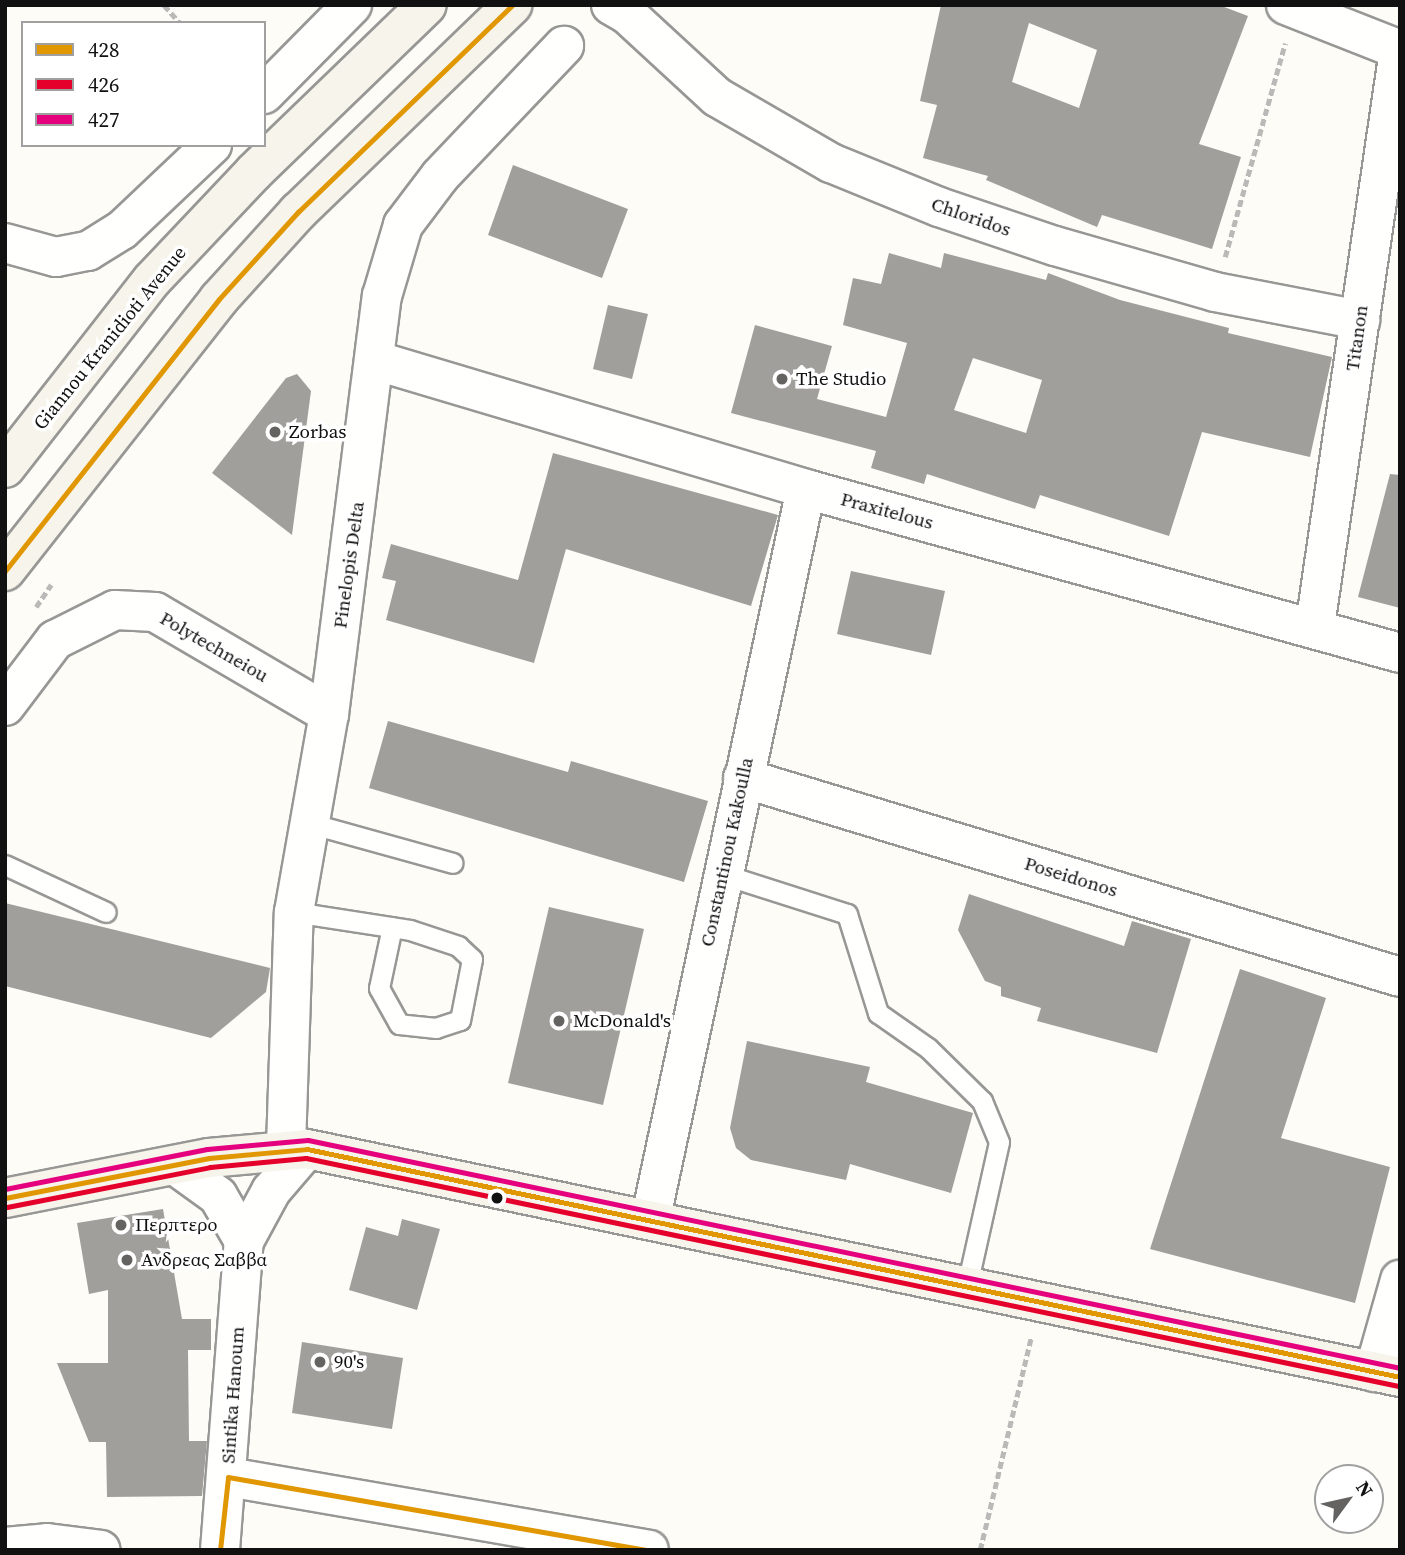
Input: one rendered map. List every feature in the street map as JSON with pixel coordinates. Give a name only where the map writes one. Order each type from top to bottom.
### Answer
[{"type":"main road","name":"Giannou Kranidioti Avenue","points":[[5,468],[152,281],[254,172],[427,5]]},
{"type":"main road","points":[[5,571],[60,494],[219,299],[298,212],[512,5]]},
{"type":"main road","points":[[9,1189],[296,1148],[651,1217],[1387,1375]]},
{"type":"street","points":[[266,92],[352,5]]},
{"type":"street","points":[[1290,7],[1399,50]]},
{"type":"street","name":"Chloridos","points":[[622,8],[717,97],[831,163],[951,212],[1215,292],[1360,320]]},
{"type":"street","name":"Pinelopis Delta","points":[[296,1148],[294,912],[329,714],[377,360],[382,296],[403,225],[440,176],[564,46]]},
{"type":"street","name":"Titanon","points":[[1315,626],[1399,50]]},
{"type":"street","points":[[5,243],[56,257],[88,251],[122,230],[210,147]]},
{"type":"street","name":"Praxitelous","points":[[377,360],[806,489],[1315,626],[1400,653]]},
{"type":"street","name":"Constantinou Kakoulla","points":[[651,1217],[806,489]]},
{"type":"street","name":"Polytechneiou","points":[[5,706],[55,640],[115,610],[155,612],[329,714]]},
{"type":"street","name":"Poseidonos","points":[[743,778],[1400,977]]},
{"type":"street","name":"Sintika Hanoum","points":[[220,1550],[228,1477],[244,1241],[296,1148]]},
{"type":"street","points":[[175,1165],[218,1196],[244,1241]]},
{"type":"street","points":[[1387,1375],[1400,1280]]},
{"type":"street","points":[[228,1477],[533,1538],[649,1550]]},
{"type":"street","points":[[5,1547],[47,1543],[101,1550]]},
{"type":"lane","points":[[310,824],[453,863]]},
{"type":"lane","points":[[5,865],[106,912]]},
{"type":"lane","points":[[722,874],[847,914],[878,1013],[928,1048],[982,1101],[999,1142],[967,1285]]},
{"type":"lane","points":[[294,912],[392,927],[458,946],[472,959],[460,1020],[436,1028],[399,1024],[379,988],[392,927]]},
{"type":"path","points":[[164,5],[178,21]]},
{"type":"path","points":[[1215,292],[1290,7]]},
{"type":"path","points":[[980,1550],[1040,1300]]},
{"type":"building","points":[[941,5],[1219,5],[1248,16],[1199,144],[1241,157],[1212,249],[1102,215],[1097,227],[986,180],[988,176],[923,158],[937,105],[920,101]],"holes":[[[1029,23],[1097,50],[1079,108],[1012,82]]]},
{"type":"building","points":[[513,165],[628,209],[602,278],[488,235]]},
{"type":"building","points":[[889,253],[941,268],[944,253],[1046,280],[1048,273],[1120,300],[1229,328],[1228,333],[1332,357],[1310,457],[1202,432],[1169,536],[1040,495],[1035,509],[927,474],[924,484],[871,468],[876,451],[731,413],[755,325],[832,346],[817,399],[886,417],[907,343],[843,325],[853,278],[881,284]],"holes":[[[973,358],[1042,380],[1026,433],[954,410]]]},
{"type":"building","points":[[608,305],[648,314],[632,379],[593,369]]},
{"type":"building","name":"Zorbas","points":[[297,374],[311,391],[292,535],[212,473],[286,378]]},
{"type":"building","points":[[553,453],[778,515],[751,606],[566,549],[534,663],[386,620],[396,581],[382,578],[391,544],[518,580]]},
{"type":"building","points":[[1390,474],[1400,475],[1400,608],[1358,597]]},
{"type":"building","points":[[851,571],[945,591],[931,655],[837,634]]},
{"type":"building","points":[[388,721],[568,772],[571,761],[708,801],[684,882],[369,788]]},
{"type":"building","points":[[969,894],[1124,946],[1132,921],[1191,939],[1157,1053],[1037,1021],[1041,1008],[1001,996],[1001,987],[985,981],[958,930]]},
{"type":"building","points":[[5,903],[270,968],[266,992],[211,1038],[5,986]]},
{"type":"building","points":[[549,907],[644,929],[603,1105],[508,1083]]},
{"type":"building","points":[[1240,969],[1326,998],[1281,1138],[1390,1167],[1355,1303],[1150,1249]]},
{"type":"building","points":[[747,1041],[870,1067],[866,1082],[973,1113],[951,1193],[850,1164],[846,1180],[751,1160],[736,1148],[730,1128]]},
{"type":"building","points":[[163,1209],[182,1319],[211,1319],[211,1350],[188,1350],[189,1441],[207,1441],[202,1496],[107,1497],[106,1442],[89,1442],[57,1363],[108,1363],[108,1290],[89,1294],[77,1223]]},
{"type":"building","points":[[402,1219],[440,1229],[417,1310],[349,1290],[366,1227],[398,1236]]},
{"type":"building","points":[[302,1342],[403,1358],[392,1429],[292,1413]]},
{"type":"transit line","name":"428","points":[[5,571],[219,299],[298,212],[512,5]]},
{"type":"transit line","name":"427","points":[[5,1189],[207,1149],[308,1140],[1400,1368]]},
{"type":"transit line","name":"428","points":[[5,1198],[209,1158],[307,1149],[1400,1377]]},
{"type":"transit line","name":"426","points":[[7,1207],[210,1167],[306,1158],[1398,1386]]},
{"type":"transit line","name":"428","points":[[228,1477],[648,1550]]},
{"type":"transit line","name":"428","points":[[220,1550],[228,1477]]},
{"type":"place","name":"The Studio","points":[[782,379]]},
{"type":"place","name":"Zorbas","points":[[275,432]]},
{"type":"place","name":"McDonald's","points":[[559,1021]]},
{"type":"place","name":"Περπτερο","points":[[121,1225]]},
{"type":"place","name":"Ανδρεας Σαββα","points":[[127,1260]]},
{"type":"place","name":"90's","points":[[320,1362]]}]
